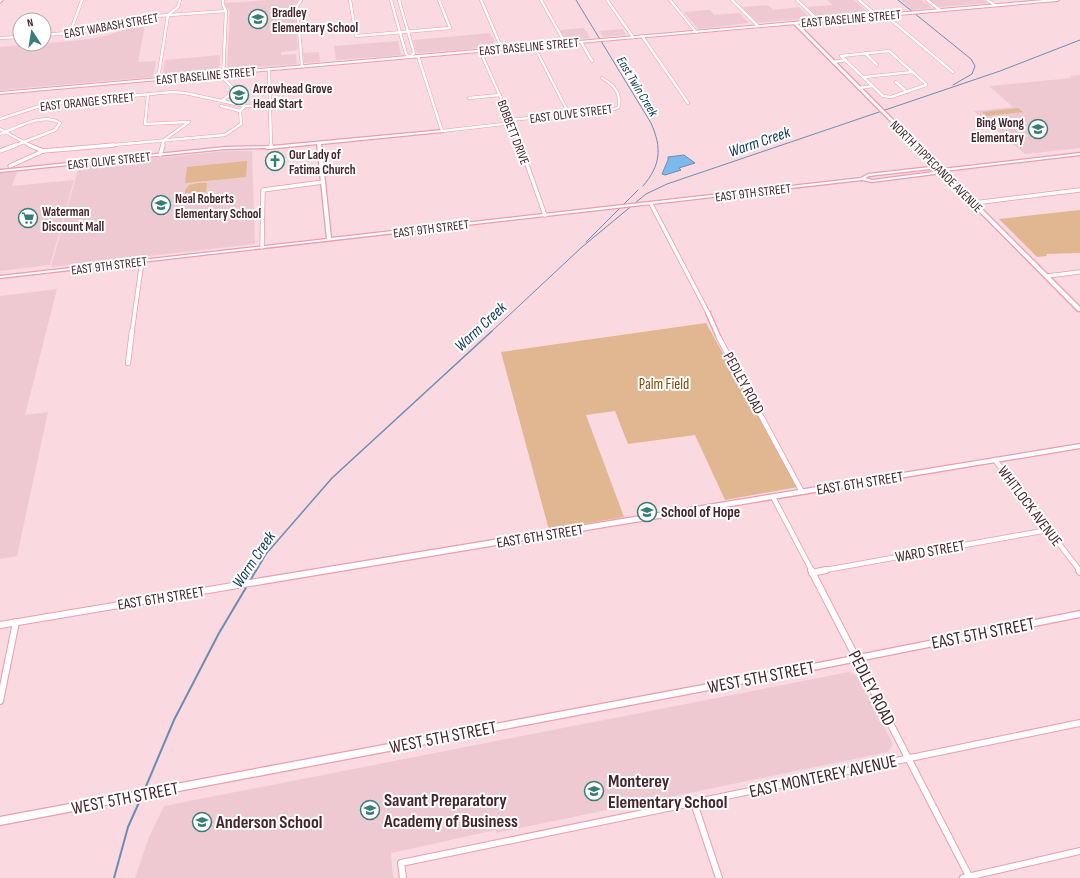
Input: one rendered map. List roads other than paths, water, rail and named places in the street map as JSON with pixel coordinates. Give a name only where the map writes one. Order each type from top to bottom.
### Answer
[{"type":"main road","name":"EAST BASELINE STREET","points":[[0,93],[1057,0]]},
{"type":"street","points":[[70,33],[82,0]]},
{"type":"street","points":[[158,79],[168,15],[178,7],[180,0]]},
{"type":"street","points":[[222,100],[229,95],[232,87],[224,80],[223,73],[226,11],[223,5],[223,0]]},
{"type":"street","points":[[301,0],[297,6],[302,66]]},
{"type":"street","points":[[350,0],[356,36],[450,28],[440,0]]},
{"type":"street","points":[[392,0],[406,54],[410,57],[414,52],[399,0]]},
{"type":"street","points":[[481,0],[502,49]]},
{"type":"street","points":[[542,0],[565,43]]},
{"type":"street","points":[[607,0],[633,37]]},
{"type":"street","points":[[670,0],[696,32]]},
{"type":"street","points":[[732,0],[758,26]]},
{"type":"street","points":[[796,0],[819,21]]},
{"type":"street","points":[[859,0],[877,16]]},
{"type":"street","points":[[927,0],[940,10]]},
{"type":"street","points":[[987,0],[995,5]]},
{"type":"street","name":"EAST WABASH STREET","points":[[52,34],[90,30],[132,19],[226,11]]},
{"type":"street","points":[[885,15],[953,72]]},
{"type":"street","name":"NORTH TIPPECANOE AVENUE","points":[[795,23],[939,170],[974,203],[1080,310]]},
{"type":"street","points":[[642,36],[688,102]]},
{"type":"street","points":[[0,38],[12,37]]},
{"type":"street","points":[[581,42],[592,61]]},
{"type":"street","points":[[534,46],[569,114]]},
{"type":"street","name":"BOBBETT DRIVE","points":[[480,51],[511,122],[545,215]]},
{"type":"street","points":[[889,51],[926,85],[907,92],[887,97],[883,96],[846,60],[841,56],[889,51]]},
{"type":"street","points":[[865,53],[877,65]]},
{"type":"street","points":[[418,56],[442,131]]},
{"type":"street","points":[[833,62],[846,60]]},
{"type":"street","points":[[269,69],[271,148]]},
{"type":"street","points":[[864,77],[913,72]]},
{"type":"street","name":"EAST OLIVE STREET","points":[[0,171],[160,155],[219,150],[271,148],[442,131],[615,109],[619,107],[617,88],[613,83],[602,78]]},
{"type":"street","points":[[896,82],[907,92]]},
{"type":"street","points":[[859,88],[873,86]]},
{"type":"street","name":"EAST ORANGE STREET","points":[[0,119],[46,104],[148,94],[186,93],[245,106],[269,105]]},
{"type":"street","points":[[148,94],[145,124],[189,122],[164,140],[160,155]]},
{"type":"street","points":[[469,98],[500,95]]},
{"type":"street","points":[[222,106],[240,111]]},
{"type":"street","points":[[10,166],[43,151],[229,133],[241,124],[240,111],[245,106]]},
{"type":"street","points":[[0,134],[40,120],[53,119],[60,122],[60,126],[55,130],[0,151]]},
{"type":"street","points":[[0,129],[43,151]]},
{"type":"street","points":[[319,143],[329,239]]},
{"type":"street","name":"EAST 9TH STREET","points":[[0,277],[862,179],[872,181],[935,173],[939,170],[1080,154]]},
{"type":"street","points":[[262,247],[263,190],[324,182]]},
{"type":"street","points":[[974,203],[1080,190]]},
{"type":"street","points":[[651,204],[708,313],[719,338]]},
{"type":"street","points":[[128,363],[142,261]]},
{"type":"street","points":[[1047,276],[1080,272]]},
{"type":"street","name":"PEDLEY ROAD","points":[[719,338],[802,492]]},
{"type":"street","name":"EAST 6TH STREET","points":[[0,625],[1080,446]]},
{"type":"street","name":"WHITLOCK AVENUE","points":[[995,460],[1080,572]]},
{"type":"street","name":"PEDLEY ROAD","points":[[773,497],[968,878]]},
{"type":"street","name":"WARD STREET","points":[[812,573],[1048,530]]},
{"type":"street","name":"EAST 5TH STREET","points":[[886,652],[1080,614]]},
{"type":"street","points":[[0,701],[16,622]]},
{"type":"street","name":"WEST 5TH STREET","points":[[0,821],[122,799],[886,652]]},
{"type":"street","name":"EAST MONTEREY AVENUE","points":[[403,878],[401,863],[1080,723]]},
{"type":"street","points":[[694,803],[719,878]]},
{"type":"street","points":[[968,878],[1080,851]]},
{"type":"water","points":[[684,155],[695,163],[679,168],[681,170],[665,175],[662,174],[668,157]]},
{"type":"waterway","name":"East Twin Creek","points":[[576,0],[655,132],[658,156],[653,171],[643,186]]},
{"type":"waterway","points":[[898,0],[971,59],[975,66],[972,74],[953,85]]},
{"type":"waterway","name":"Warm Creek","points":[[491,332],[582,247],[646,194],[667,184],[1000,71],[1080,40]]},
{"type":"waterway","name":"East Twin Creek","points":[[586,242],[638,190]]},
{"type":"waterway","name":"Warm Creek","points":[[256,571],[266,554],[332,478],[492,331]]},
{"type":"waterway","name":"Warm Creek","points":[[250,581],[256,570]]},
{"type":"waterway","name":"Warm Creek","points":[[144,791],[174,720],[219,633],[247,586]]},
{"type":"waterway","name":"Warm Creek","points":[[114,878],[128,827],[141,798]]},
{"type":"place","name":"Bradley Elementary School","points":[[258,19]]},
{"type":"place","name":"Arrowhead Grove Head Start","points":[[239,95]]},
{"type":"place","name":"Bing Wong Elementary","points":[[1038,129]]},
{"type":"place","name":"Our Lady of Fatima Church","points":[[275,161]]},
{"type":"place","name":"Neal Roberts Elementary School","points":[[161,205]]},
{"type":"place","name":"Waterman Discount Mall","points":[[28,218]]},
{"type":"place","name":"School of Hope","points":[[647,512]]},
{"type":"place","name":"Monterey Elementary School","points":[[594,791]]},
{"type":"place","name":"Savant Preparatory Academy of Business","points":[[370,810]]},
{"type":"place","name":"Anderson School","points":[[202,822]]},
{"type":"park label","name":"Palm Field","points":[[664,384]]}]
